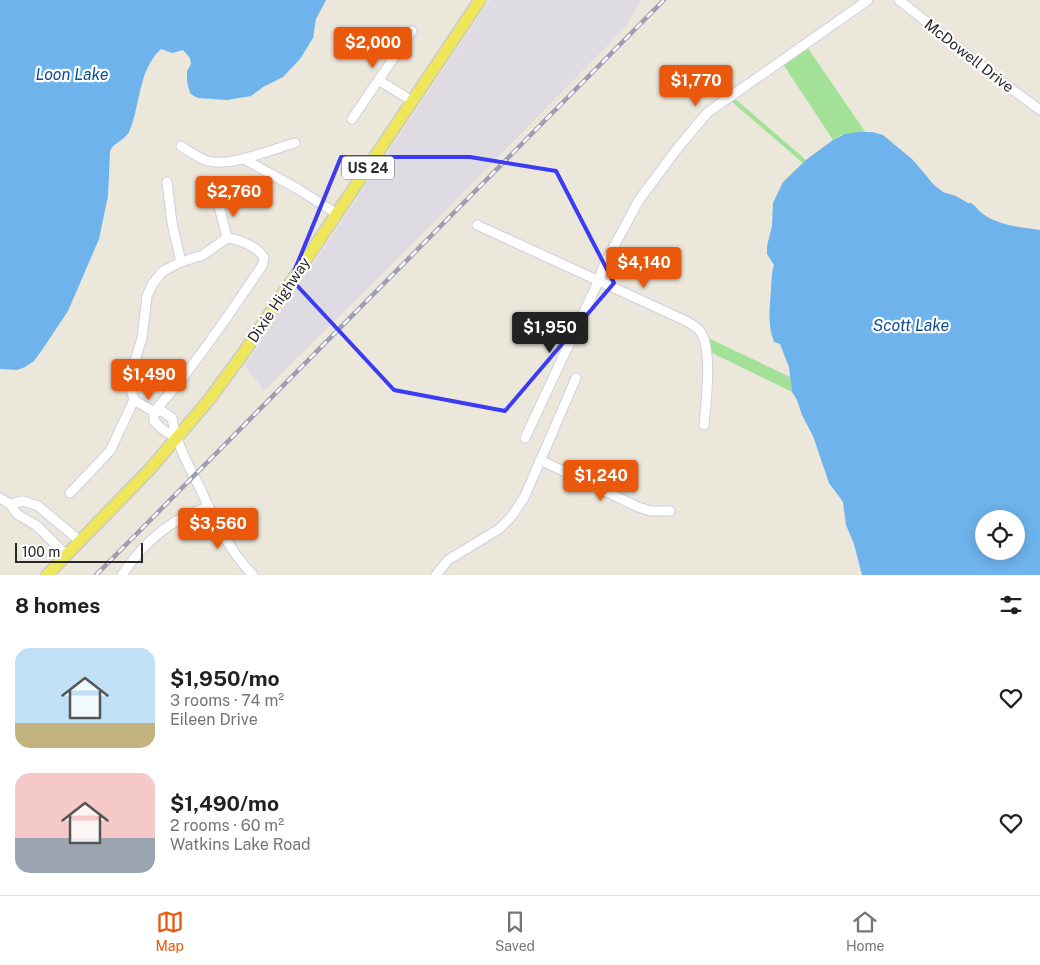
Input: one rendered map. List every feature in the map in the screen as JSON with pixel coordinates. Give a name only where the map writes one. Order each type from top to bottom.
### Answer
[{"type":"main road","name":"Dixie Highway","points":[[47,575],[150,469],[208,401],[242,355],[480,0]]},
{"type":"street","points":[[525,438],[604,265],[638,200],[672,155],[707,113],[868,0]]},
{"type":"street","name":"McDowell Drive","points":[[899,0],[1040,110]]},
{"type":"street","points":[[352,119],[380,81],[412,31]]},
{"type":"street","points":[[380,81],[412,101]]},
{"type":"street","points":[[181,146],[200,158],[211,162],[244,158],[295,143]]},
{"type":"street","points":[[244,158],[337,214]]},
{"type":"street","points":[[167,182],[172,223],[181,262]]},
{"type":"street","points":[[218,202],[227,238]]},
{"type":"street","points":[[477,225],[684,320],[701,332],[706,350],[707,366],[707,399],[704,425]]},
{"type":"street","points":[[70,493],[110,451],[134,400],[130,385],[131,372],[142,338],[147,296],[153,284],[163,271],[181,262],[203,255],[227,238]]},
{"type":"street","points":[[176,438],[154,421],[154,412],[214,336],[264,262],[262,254],[258,251],[227,238]]},
{"type":"street","points":[[436,575],[448,560],[499,529],[511,517],[524,498],[576,378]]},
{"type":"street","points":[[134,400],[154,412],[162,411],[172,418],[176,438],[208,507],[228,543],[253,575]]},
{"type":"street","points":[[540,460],[638,507],[651,511],[670,510]]},
{"type":"street","points":[[0,498],[10,504],[17,514],[38,526],[66,555]]},
{"type":"street","points":[[10,504],[23,501],[38,506],[80,541]]},
{"type":"street","points":[[122,575],[136,555],[166,527],[193,512],[208,507]]},
{"type":"highlighted area","points":[[341,157],[470,157],[556,171],[614,283],[505,411],[394,390],[291,279]]},
{"type":"shaded area","points":[[490,0],[641,0],[624,29],[264,391],[245,365]]},
{"type":"green space","points":[[807,47],[866,133],[841,135],[833,140],[783,64]]},
{"type":"green space","points":[[734,98],[806,160],[803,163],[731,101]]},
{"type":"green space","points":[[704,336],[790,377],[792,392],[708,351]]},
{"type":"water","name":"Loon Lake","points":[[0,0],[326,0],[316,19],[313,38],[300,59],[283,77],[263,87],[251,96],[227,100],[198,98],[190,93],[187,71],[191,64],[190,58],[183,50],[172,53],[161,49],[154,57],[144,77],[129,132],[110,151],[108,196],[99,239],[68,311],[34,361],[17,370],[0,369]]},
{"type":"water","name":"Scott Lake","points":[[857,132],[872,132],[883,135],[913,160],[934,185],[943,192],[971,203],[981,213],[996,221],[1040,230],[1040,575],[862,575],[854,544],[846,525],[843,502],[829,483],[813,436],[792,392],[789,367],[780,344],[774,342],[770,322],[774,265],[767,254],[767,246],[772,226],[773,203],[783,182],[806,160],[833,140],[845,134]]},
{"type":"railway","points":[[96,575],[664,0]]}]
